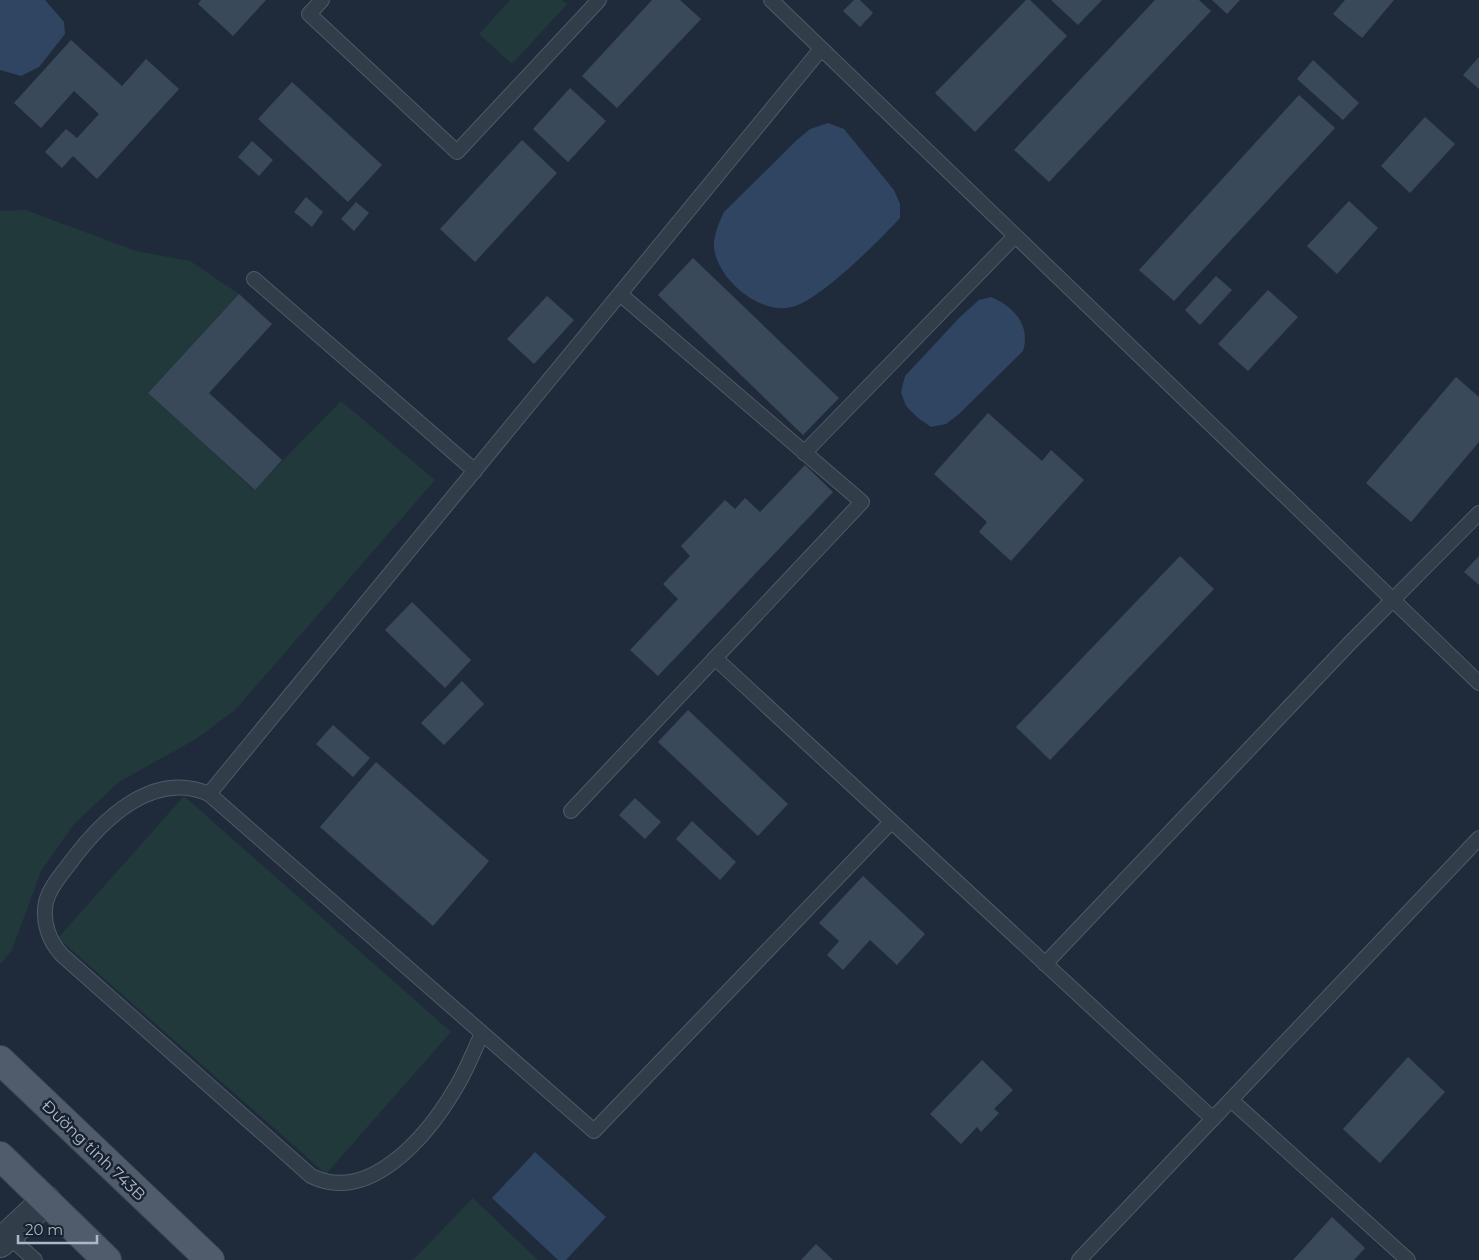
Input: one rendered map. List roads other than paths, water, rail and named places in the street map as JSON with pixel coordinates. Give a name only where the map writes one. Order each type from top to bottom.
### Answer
[{"type":"main road","name":"Đường tỉnh 743B","points":[[0,1060],[210,1260]]},
{"type":"main road","points":[[0,1156],[107,1260]]},
{"type":"street","points":[[4,1239],[46,1200]]},
{"type":"lane","points":[[322,0],[309,14],[457,152],[599,0]]},
{"type":"lane","points":[[771,0],[1479,683]]},
{"type":"lane","points":[[209,794],[821,49]]},
{"type":"lane","points":[[804,452],[1014,236]]},
{"type":"lane","points":[[254,279],[475,471]]},
{"type":"lane","points":[[571,811],[862,502],[620,294]]},
{"type":"lane","points":[[1045,964],[1393,600],[1479,513]]},
{"type":"lane","points":[[714,658],[1213,1119]]},
{"type":"lane","points":[[482,1034],[456,1088],[424,1131],[389,1165],[359,1182],[342,1185],[331,1184],[311,1176],[62,955],[50,939],[47,930],[45,917],[50,891],[77,853],[111,817],[141,797],[168,788],[189,787],[209,794],[594,1131],[891,822]]},
{"type":"lane","points":[[1079,1260],[1479,838]]},
{"type":"lane","points":[[1231,1100],[1408,1260]]},
{"type":"lane","points":[[4,1239],[35,1260]]},
{"type":"water","points":[[0,0],[45,0],[64,22],[65,34],[39,67],[21,76],[0,70]]},
{"type":"water","points":[[828,123],[844,129],[894,190],[900,204],[900,218],[849,268],[817,294],[792,307],[767,306],[742,292],[723,272],[714,248],[717,230],[724,212],[797,140],[810,129]]},
{"type":"water","points":[[991,297],[1013,311],[1018,318],[1024,333],[1023,351],[959,414],[946,424],[931,427],[906,406],[901,392],[905,376],[960,317],[979,300]]},
{"type":"water","points":[[535,1152],[606,1217],[566,1260],[558,1260],[492,1198]]}]
